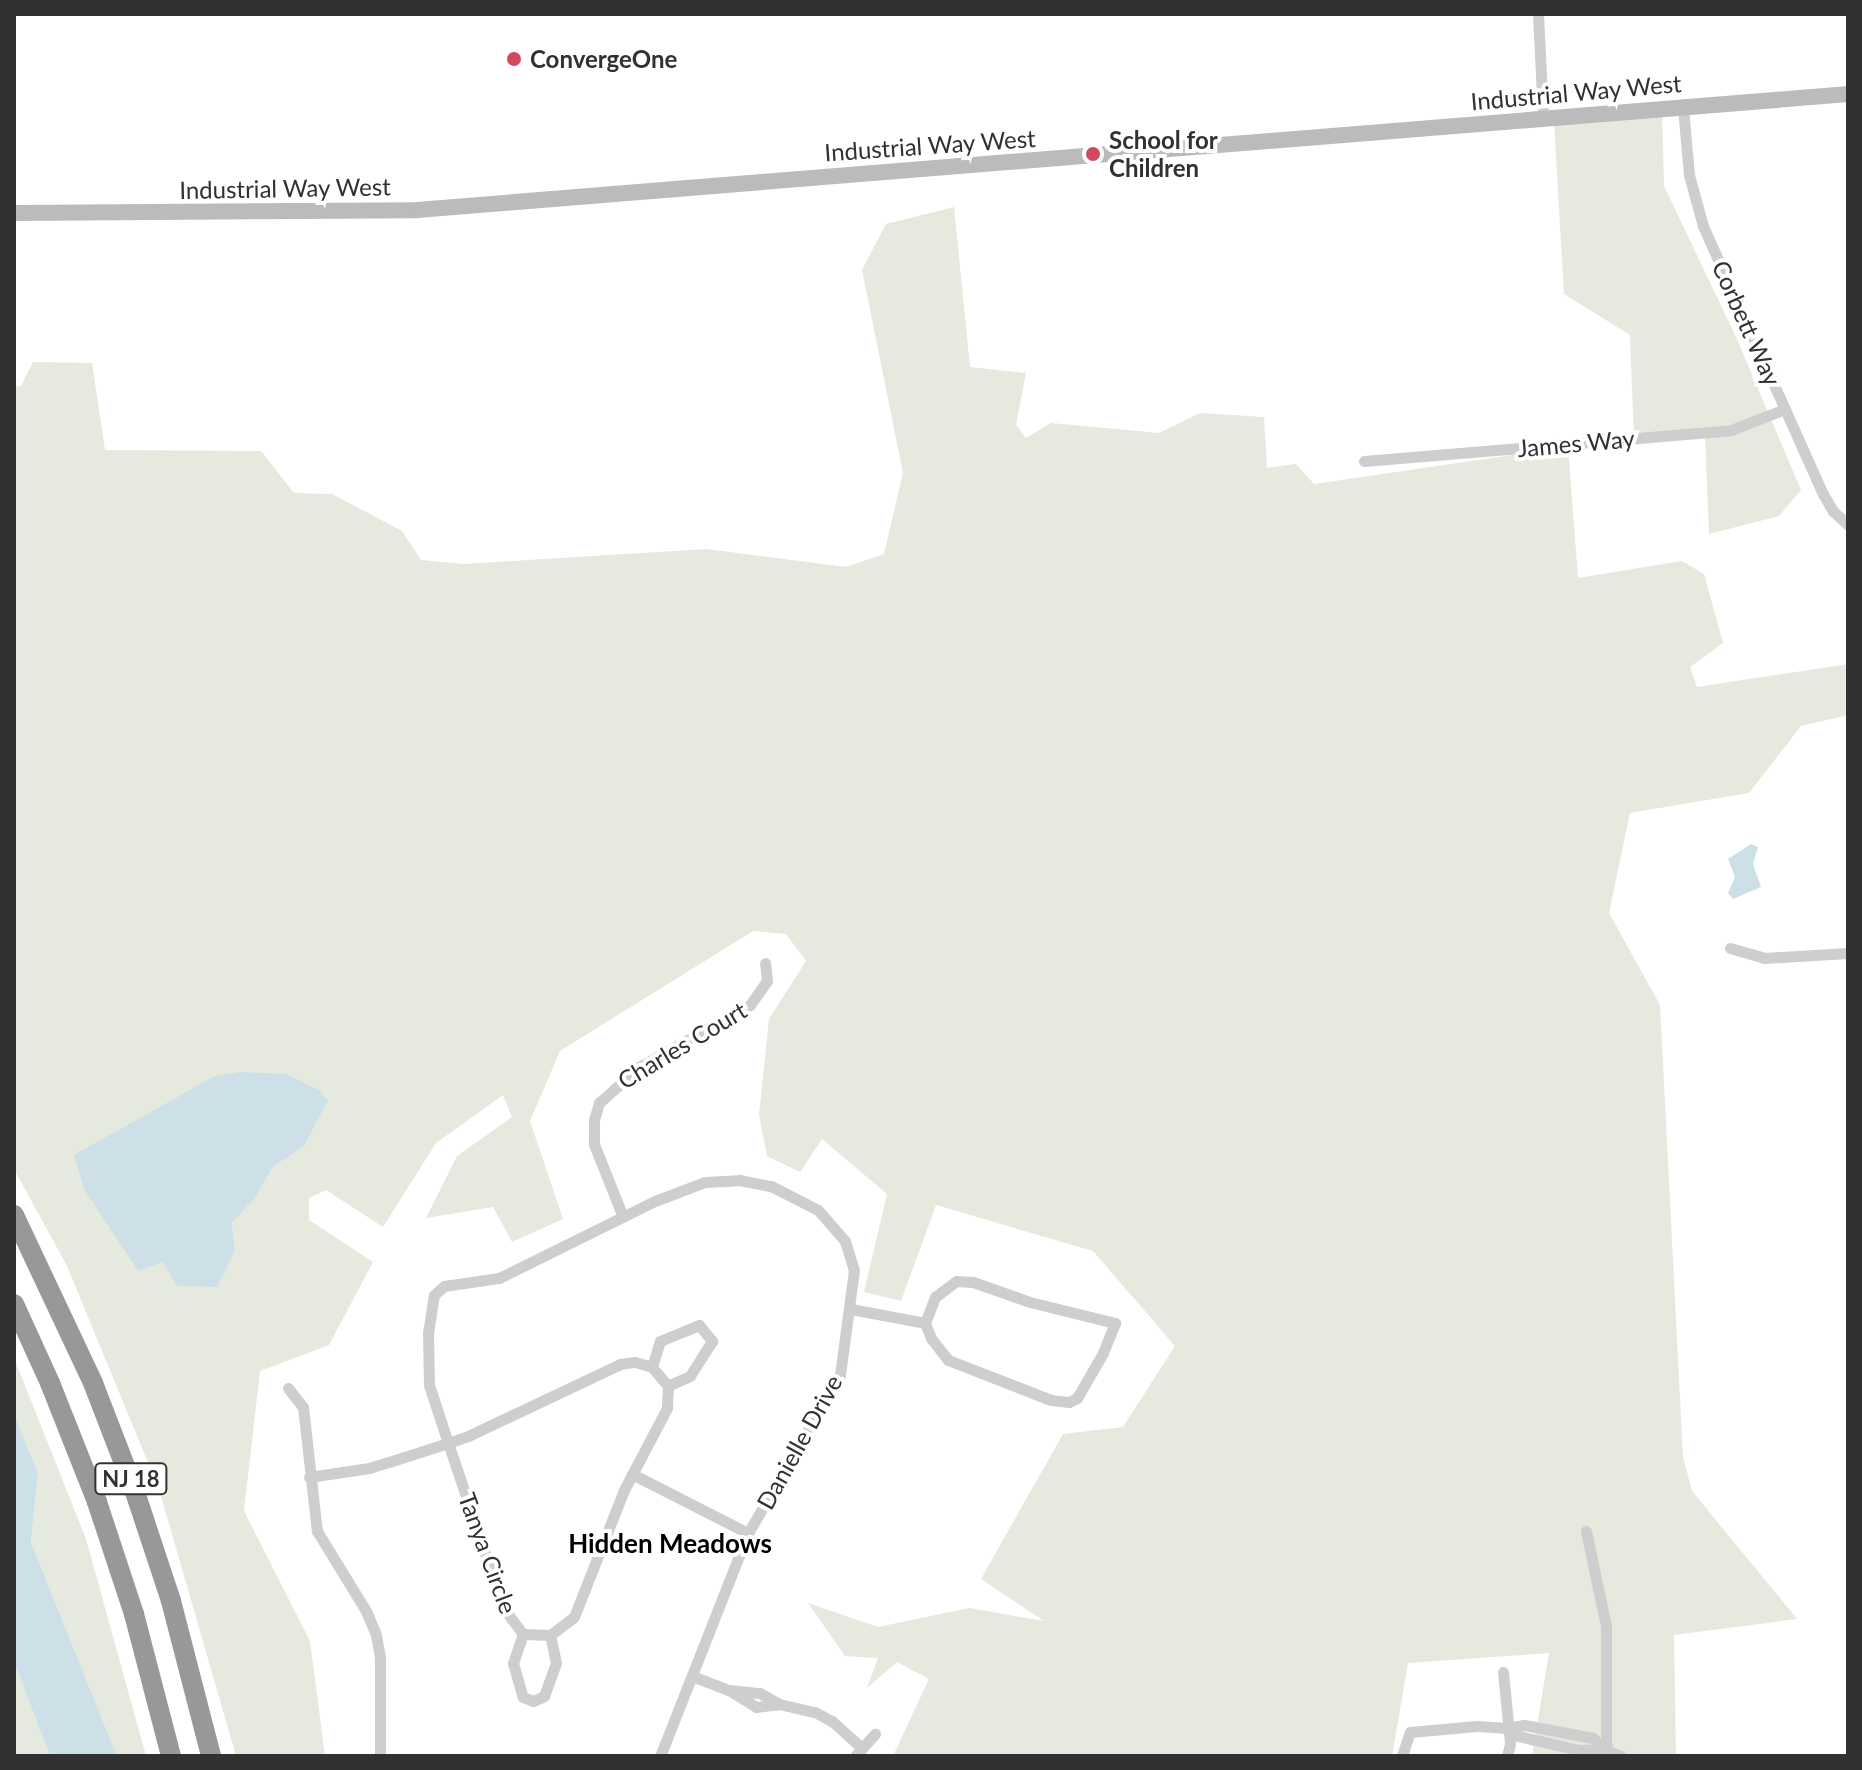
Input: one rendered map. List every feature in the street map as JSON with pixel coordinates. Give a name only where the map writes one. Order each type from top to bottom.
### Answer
[{"type":"highway","name":"NJ 18","points":[[14,1215],[93,1383],[135,1492],[171,1601],[211,1756]]},
{"type":"highway","name":"NJ 18","points":[[14,1304],[50,1383],[97,1502],[134,1614],[171,1756]]},
{"type":"street","points":[[1538,14],[1543,118]]},
{"type":"street","name":"Industrial Way West","points":[[14,213],[243,214],[417,210],[1848,94]]},
{"type":"street","name":"Corbett Way","points":[[1683,108],[1689,175],[1703,226],[1827,502],[1848,525]]},
{"type":"street","name":"James Way","points":[[1364,461],[1731,430],[1785,409]]},
{"type":"street","points":[[1730,948],[1764,958],[1848,953]]},
{"type":"street","name":"Charles Court","points":[[623,1217],[594,1144],[594,1120],[599,1103],[639,1067],[750,1005],[767,981],[765,963]]},
{"type":"street","name":"Danielle Drive","points":[[448,1443],[432,1394],[427,1364],[434,1295],[444,1286],[499,1278],[683,1188],[705,1182],[750,1181],[786,1191],[818,1210],[845,1241],[854,1270],[840,1375],[748,1533],[660,1756]]},
{"type":"street","points":[[968,1281],[1115,1323],[1103,1353],[1077,1398],[1059,1402],[948,1360],[931,1338],[925,1323],[935,1297],[951,1283],[968,1281]]},
{"type":"street","points":[[851,1309],[925,1323]]},
{"type":"street","points":[[652,1367],[660,1341],[699,1325],[712,1341],[690,1376],[668,1386]]},
{"type":"street","points":[[309,1477],[369,1468],[448,1443],[499,1423],[620,1364],[635,1362],[652,1367],[668,1386],[667,1408],[632,1474],[574,1617],[550,1635],[556,1663],[544,1696],[533,1701],[523,1697],[513,1663],[523,1634]]},
{"type":"street","points":[[288,1388],[303,1407],[317,1531],[366,1611],[376,1635],[380,1658],[380,1756]]},
{"type":"street","name":"Tanya Circle","points":[[448,1443],[504,1609],[523,1634],[550,1635]]},
{"type":"street","points":[[632,1474],[748,1533]]},
{"type":"street","points":[[1586,1531],[1606,1626],[1605,1747]]},
{"type":"street","points":[[1503,1672],[1507,1756]]},
{"type":"street","points":[[692,1676],[729,1690],[756,1707],[779,1704],[805,1708],[826,1718],[858,1752],[875,1734]]},
{"type":"street","points":[[1402,1756],[1410,1732],[1524,1725],[1593,1738],[1621,1756]]},
{"type":"shaded area","points":[[1662,111],[1664,186],[1736,337],[1801,490],[1779,516],[1709,534],[1705,433],[1634,440],[1630,335],[1564,294],[1554,122]]},
{"type":"shaded area","points":[[954,207],[970,367],[1026,373],[1016,425],[1026,438],[1051,423],[1159,433],[1200,413],[1264,417],[1267,468],[1296,464],[1314,484],[1568,447],[1578,578],[1682,561],[1704,574],[1723,643],[1690,667],[1697,687],[1848,664],[1848,715],[1801,726],[1749,793],[1630,813],[1609,913],[1660,1005],[1683,1457],[1692,1491],[1797,1619],[1674,1635],[1676,1756],[1532,1756],[1549,1653],[1408,1663],[1392,1756],[893,1756],[929,1679],[897,1662],[867,1688],[878,1658],[845,1656],[808,1603],[878,1627],[969,1608],[1044,1621],[981,1579],[1063,1434],[1123,1427],[1175,1346],[1093,1251],[936,1205],[901,1301],[864,1292],[887,1194],[822,1139],[800,1172],[767,1156],[759,1115],[769,1019],[806,961],[786,934],[753,931],[560,1051],[530,1121],[563,1219],[512,1242],[493,1207],[426,1218],[457,1156],[512,1117],[503,1095],[436,1143],[383,1227],[326,1190],[309,1198],[309,1220],[373,1262],[329,1345],[260,1371],[244,1511],[310,1641],[325,1756],[236,1756],[159,1489],[67,1266],[14,1169],[14,387],[21,386],[33,362],[92,363],[105,450],[261,451],[294,493],[332,494],[402,531],[421,560],[464,564],[706,549],[846,567],[884,554],[903,473],[862,270],[886,224]],"holes":[[[328,1101],[304,1146],[273,1167],[255,1198],[232,1223],[235,1250],[178,1286],[163,1262]]]},
{"type":"shaded area","points":[[1751,844],[1758,847],[1753,864],[1761,887],[1733,899],[1728,893],[1735,877],[1728,859]]},
{"type":"shaded area","points":[[240,1072],[286,1074],[320,1091],[328,1101],[304,1146],[273,1167],[255,1198],[232,1223],[235,1250],[217,1287],[177,1286],[163,1262],[138,1271],[84,1189],[74,1155],[215,1076]]},
{"type":"shaded area","points":[[14,1358],[86,1539],[146,1756],[117,1756],[31,1542],[38,1473],[14,1414]]},
{"type":"shaded area","points":[[14,1414],[38,1473],[31,1542],[117,1756],[50,1756],[14,1662]]},
{"type":"shaded area","points":[[14,1662],[50,1756],[14,1756]]},
{"type":"place","name":"ConvergeOne","points":[[514,59]]},
{"type":"place","name":"School for Children","points":[[1093,154]]},
{"type":"district","name":"Hidden Meadows","points":[[670,1544]]}]
